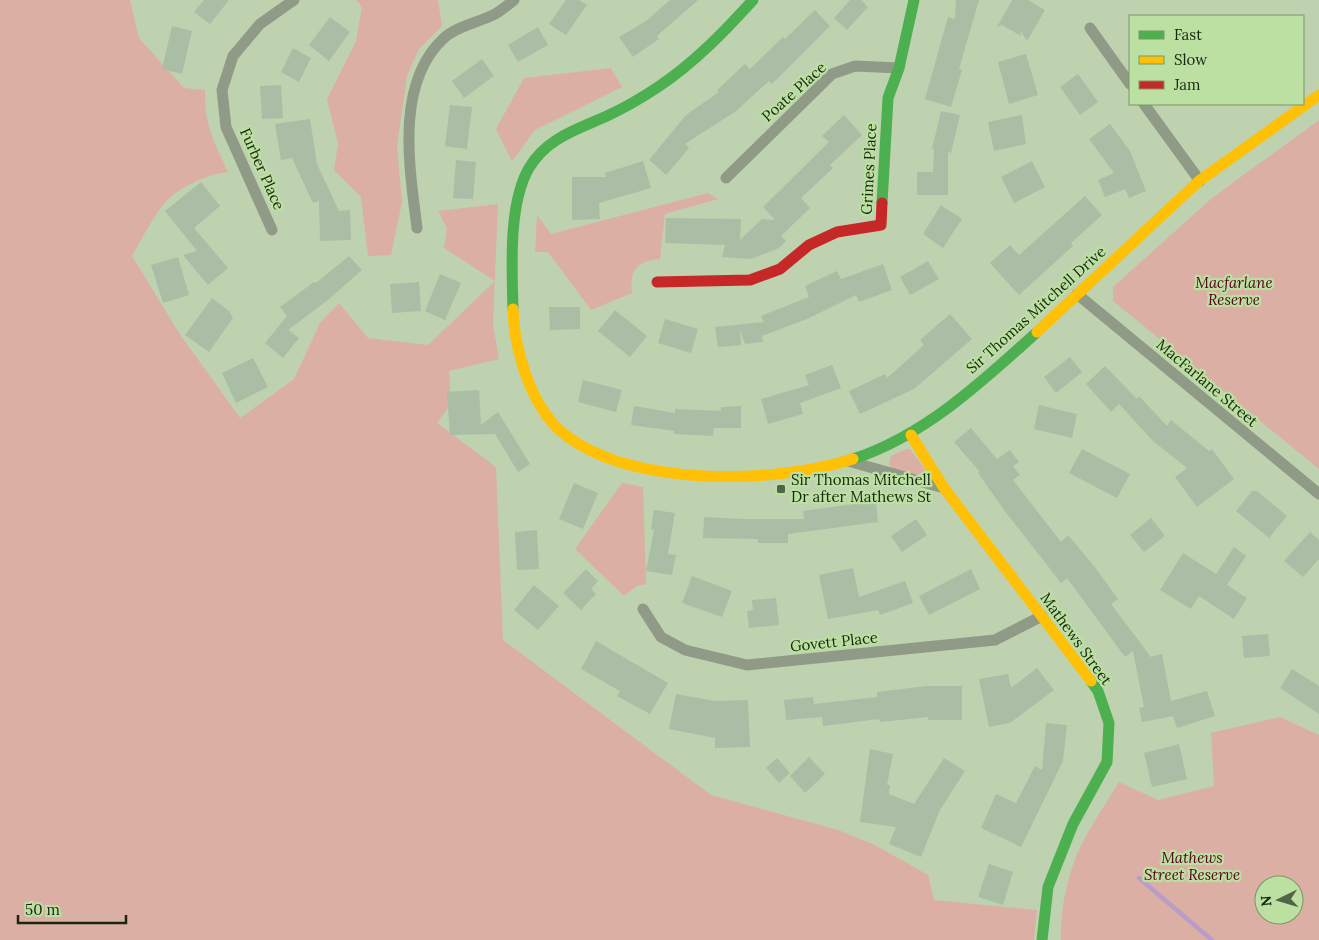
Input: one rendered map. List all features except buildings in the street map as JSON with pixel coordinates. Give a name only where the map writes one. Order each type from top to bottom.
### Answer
[{"type":"street","name":"Furber Place","points":[[272,230],[226,127],[222,90],[233,56],[260,24],[294,0]]},
{"type":"street","points":[[417,228],[409,138],[412,108],[419,78],[429,55],[445,37],[498,13],[514,0]]},
{"type":"street","name":"Sir Thomas Mitchell Drive","points":[[753,0],[685,67],[632,103],[586,125],[558,135],[544,148],[529,167],[522,184],[518,202],[512,304],[514,335],[519,358],[532,393],[561,431],[590,452],[635,466],[718,477],[810,471],[872,453],[911,435],[1008,360],[1200,181],[1319,95]]},
{"type":"street","name":"Grimes Place","points":[[657,282],[750,280],[780,269],[809,245],[837,232],[882,225],[888,98],[899,68],[914,0]]},
{"type":"street","points":[[1090,28],[1129,83]]},
{"type":"street","name":"Poate Place","points":[[726,178],[832,74],[855,66],[899,68]]},
{"type":"street","points":[[1145,105],[1200,181]]},
{"type":"street","name":"MacFarlane Street","points":[[1077,294],[1319,494]]},
{"type":"street","name":"Mathews Street","points":[[911,435],[944,488],[1098,692],[1109,723],[1107,762],[1073,824],[1048,887],[1042,940]]},
{"type":"street","points":[[846,460],[944,488]]},
{"type":"street","name":"Govett Place","points":[[643,609],[661,637],[685,650],[747,665],[995,640],[1042,616]]},
{"type":"green space","points":[[0,0],[130,0],[139,38],[184,88],[205,90],[208,123],[214,142],[228,172],[192,183],[169,199],[154,217],[132,256],[179,333],[240,418],[294,379],[320,323],[339,303],[368,338],[428,345],[495,281],[493,324],[499,359],[449,371],[451,404],[437,423],[496,467],[503,640],[711,795],[838,830],[875,845],[928,875],[934,900],[1037,910],[1034,940],[0,940]]},
{"type":"green space","points":[[356,0],[438,0],[442,26],[419,49],[407,76],[397,146],[402,202],[391,255],[368,256],[361,197],[334,170],[338,144],[327,99],[356,41],[362,7]]},
{"type":"green space","points":[[611,68],[622,87],[535,130],[512,161],[496,129],[524,78]]},
{"type":"green space","name":"Macfarlane Reserve","points":[[1319,120],[1319,469],[1113,301],[1113,287],[1212,198]]},
{"type":"green space","points":[[708,193],[718,199],[665,214],[660,259],[646,262],[636,268],[632,278],[632,293],[591,310],[548,252],[535,252],[537,215],[551,234]]},
{"type":"green space","points":[[498,204],[495,281],[444,248],[447,228],[438,211]]},
{"type":"green space","points":[[910,449],[926,470],[925,473],[906,473],[896,470],[889,465],[891,456]]},
{"type":"green space","points":[[622,483],[643,487],[646,584],[637,586],[624,596],[575,549]]},
{"type":"green space","name":"Mathews Street Reserve","points":[[1280,717],[1319,735],[1319,940],[1061,940],[1064,898],[1071,870],[1088,832],[1119,782],[1158,800],[1214,786],[1211,733]]},
{"type":"waterway","points":[[1139,878],[1212,940]]},
{"type":"traffic: fast","points":[[513,309],[512,256],[514,218],[522,183],[536,157],[564,135],[622,109],[671,78],[708,46],[753,0]]},
{"type":"traffic: fast","points":[[882,203],[888,98],[899,68],[914,0]]},
{"type":"traffic: fast","points":[[853,459],[879,449],[928,422],[995,370],[1037,332]]},
{"type":"traffic: fast","points":[[1042,940],[1048,887],[1073,824],[1107,762],[1109,723],[1098,691],[1091,681]]},
{"type":"traffic: slow","points":[[1037,332],[1199,181],[1319,95]]},
{"type":"traffic: slow","points":[[513,309],[514,325],[521,359],[533,393],[552,422],[563,433],[591,451],[625,464],[663,472],[704,476],[784,473],[853,459]]},
{"type":"traffic: slow","points":[[911,435],[944,488],[1091,681]]},
{"type":"traffic: jam","points":[[657,282],[750,280],[780,269],[809,245],[837,232],[881,225],[882,203]]},
{"type":"place","name":"Sir Thomas Mitchell Dr after Mathews St","points":[[781,489]]}]
